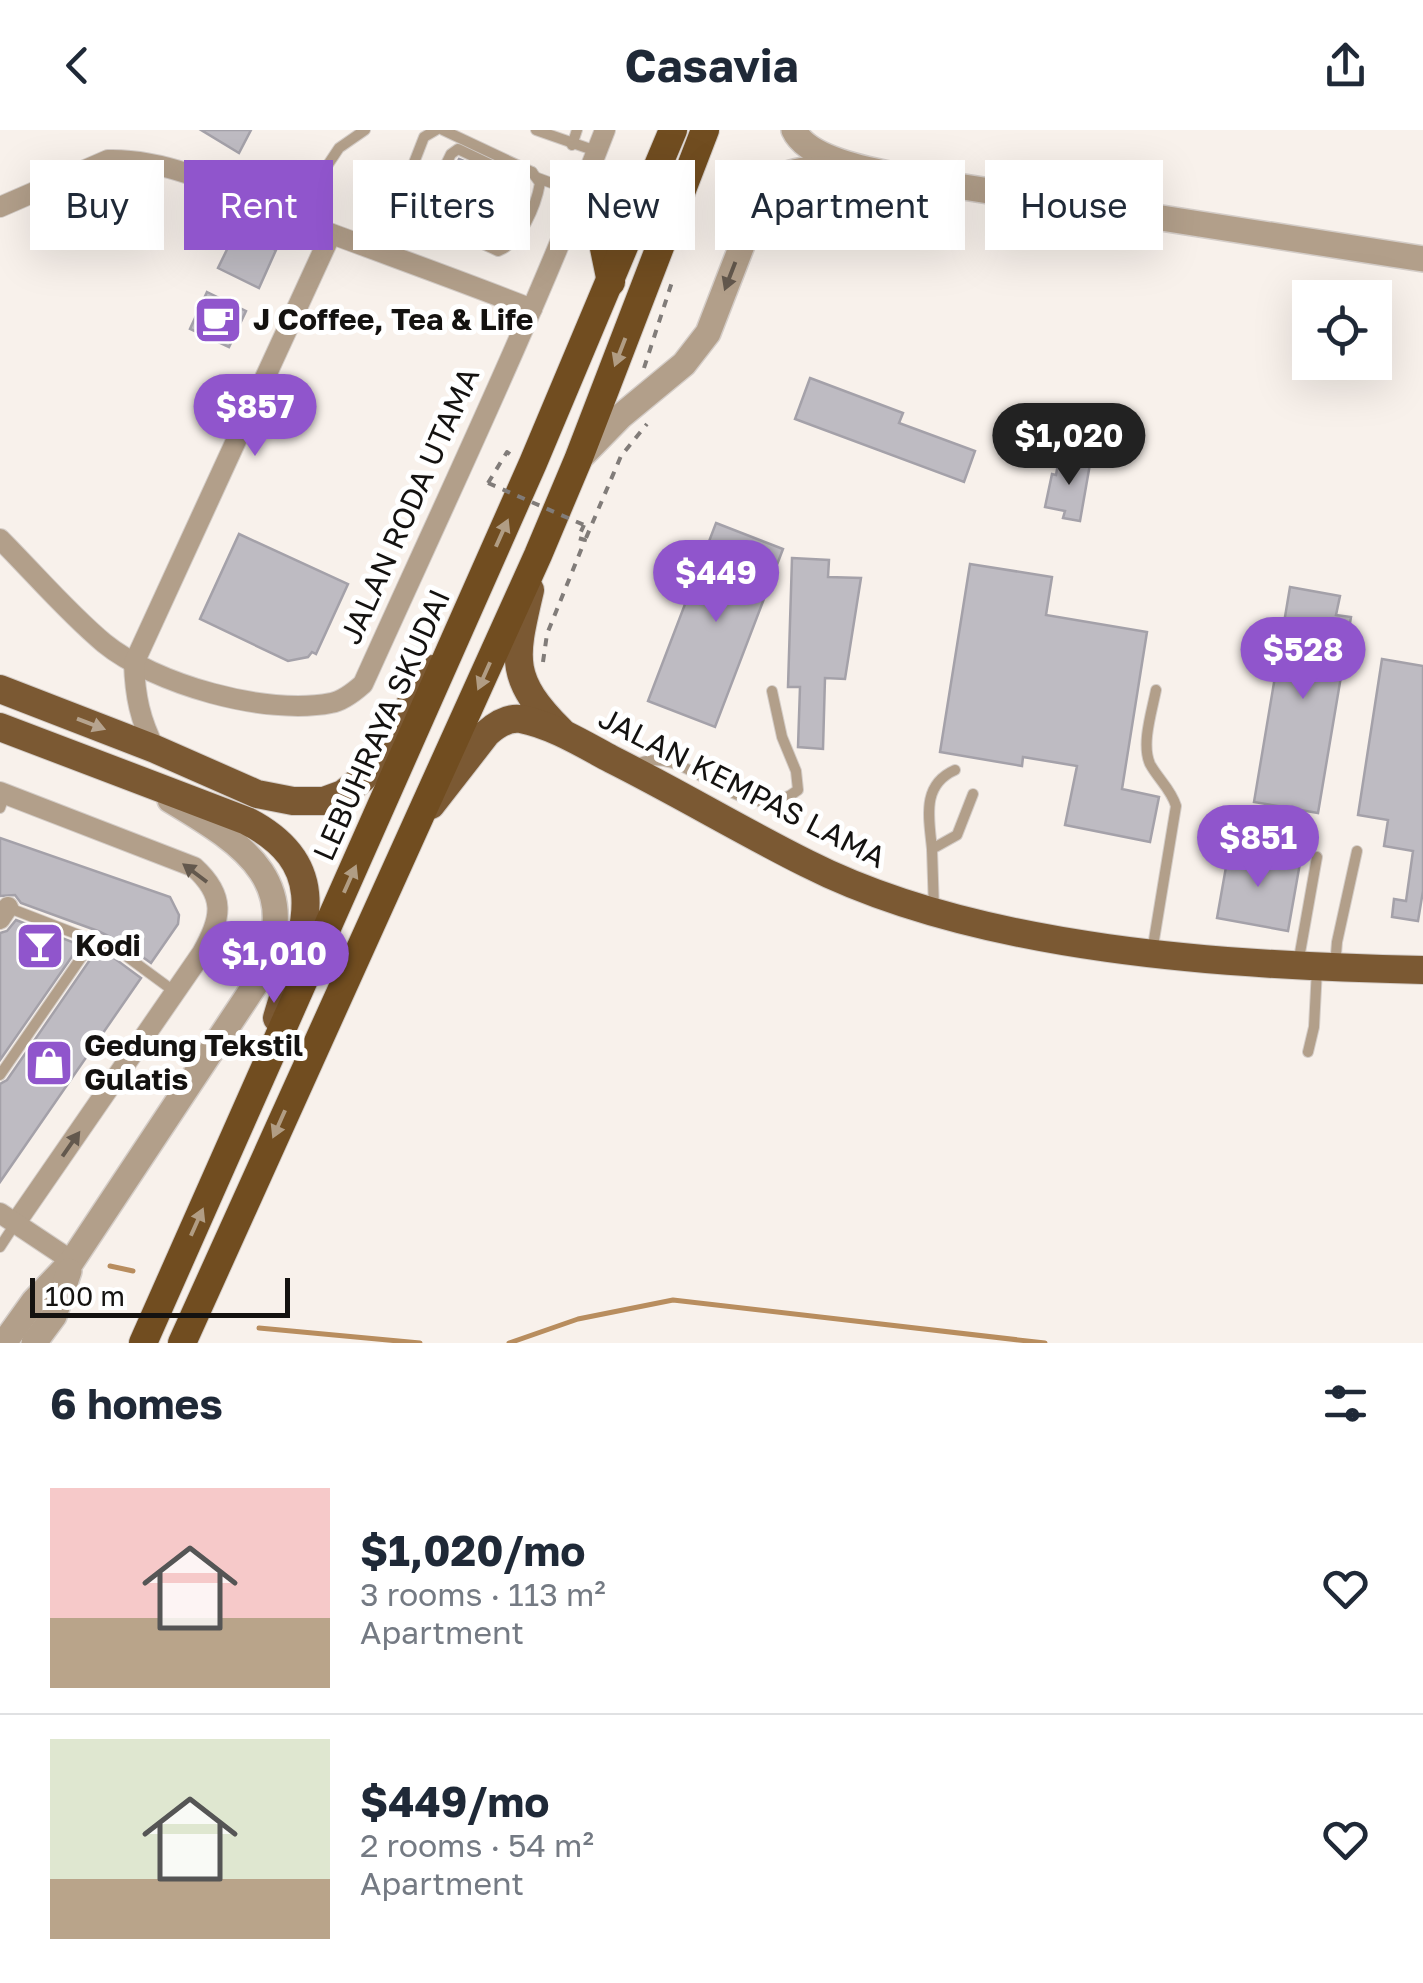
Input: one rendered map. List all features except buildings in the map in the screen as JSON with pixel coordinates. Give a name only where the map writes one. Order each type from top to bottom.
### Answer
[{"type":"highway","name":"LEBUHRAYA SKUDAI","points":[[143,1343],[463,622],[674,130]]},
{"type":"highway","points":[[182,1343],[538,555],[705,130]]},
{"type":"highway","points":[[604,250],[611,282]]},
{"type":"main road","name":"JALAN KEMPAS LAMA","points":[[538,555],[516,654],[525,688],[536,706],[565,736]]},
{"type":"main road","points":[[0,689],[257,794],[293,801],[324,801],[343,794],[363,778],[463,622]]},
{"type":"main road","name":"JALAN KEMPAS LAMA","points":[[418,822],[496,725],[518,718],[630,768],[809,865],[904,904],[1012,930],[1152,953],[1316,968],[1423,968]]},
{"type":"main road","points":[[0,727],[246,821],[273,834],[291,854],[302,874],[307,900],[304,926],[254,1096]]},
{"type":"street","name":"JALAN RODA UTAMA","points":[[594,160],[605,130]]},
{"type":"street","points":[[794,130],[798,140],[810,150],[839,160]]},
{"type":"street","points":[[0,207],[108,160],[184,174]]},
{"type":"street","points":[[965,187],[1423,259]]},
{"type":"street","points":[[154,749],[138,709],[134,664],[324,250]]},
{"type":"street","points":[[380,250],[532,309]]},
{"type":"street","name":"JALAN RODA UTAMA","points":[[0,540],[104,642],[134,664],[210,692],[276,706],[333,703],[363,684],[557,250]]},
{"type":"street","points":[[578,460],[620,416],[698,350],[740,250]]},
{"type":"street","points":[[4,1343],[34,1301],[72,1261],[257,982],[270,956],[274,934],[272,894],[254,860],[224,832],[140,782]]},
{"type":"street","points":[[2,798],[194,867],[217,897],[217,927],[176,993],[8,1219],[72,1261]]},
{"type":"street","points":[[34,1343],[54,1316],[72,1261]]},
{"type":"lane","points":[[331,160],[339,148],[366,130]]},
{"type":"lane","points":[[416,160],[424,137],[440,130],[534,175],[540,183],[539,192],[530,209]]},
{"type":"lane","points":[[536,130],[572,145],[581,160]]},
{"type":"lane","points":[[572,145],[577,130]]},
{"type":"lane","points":[[448,160],[458,150],[480,160]]},
{"type":"lane","points":[[530,174],[550,175]]},
{"type":"lane","points":[[1152,953],[1176,806],[1148,761],[1146,750],[1156,690]]},
{"type":"lane","points":[[630,768],[652,759],[684,768],[734,794],[768,803],[791,795],[798,790],[798,781],[782,737],[772,691]]},
{"type":"lane","points":[[934,911],[930,796],[936,781],[955,770]]},
{"type":"lane","points":[[932,850],[957,835],[973,794]]},
{"type":"lane","points":[[1316,968],[1337,942],[1357,851]]},
{"type":"lane","points":[[1308,1052],[1314,1027],[1317,857]]},
{"type":"lane","points":[[3,910],[118,950],[176,993]]},
{"type":"lane","points":[[0,1075],[94,939]]},
{"type":"lane","points":[[0,1248],[8,1219]]},
{"type":"path","points":[[542,670],[547,634],[621,456],[650,420]]},
{"type":"path","points":[[507,452],[488,483],[584,525],[578,538],[585,540]]},
{"type":"waterway","points":[[110,1266],[133,1271]]},
{"type":"waterway","points":[[509,1343],[578,1319],[673,1300],[1045,1343]]},
{"type":"waterway","points":[[259,1328],[420,1343]]},
{"type":"place","name":"J Coffee, Tea & Life","points":[[218,320]]},
{"type":"place","name":"Kodi","points":[[40,946]]},
{"type":"place","name":"Gedung Tekstil Gulatis","points":[[49,1063]]}]
